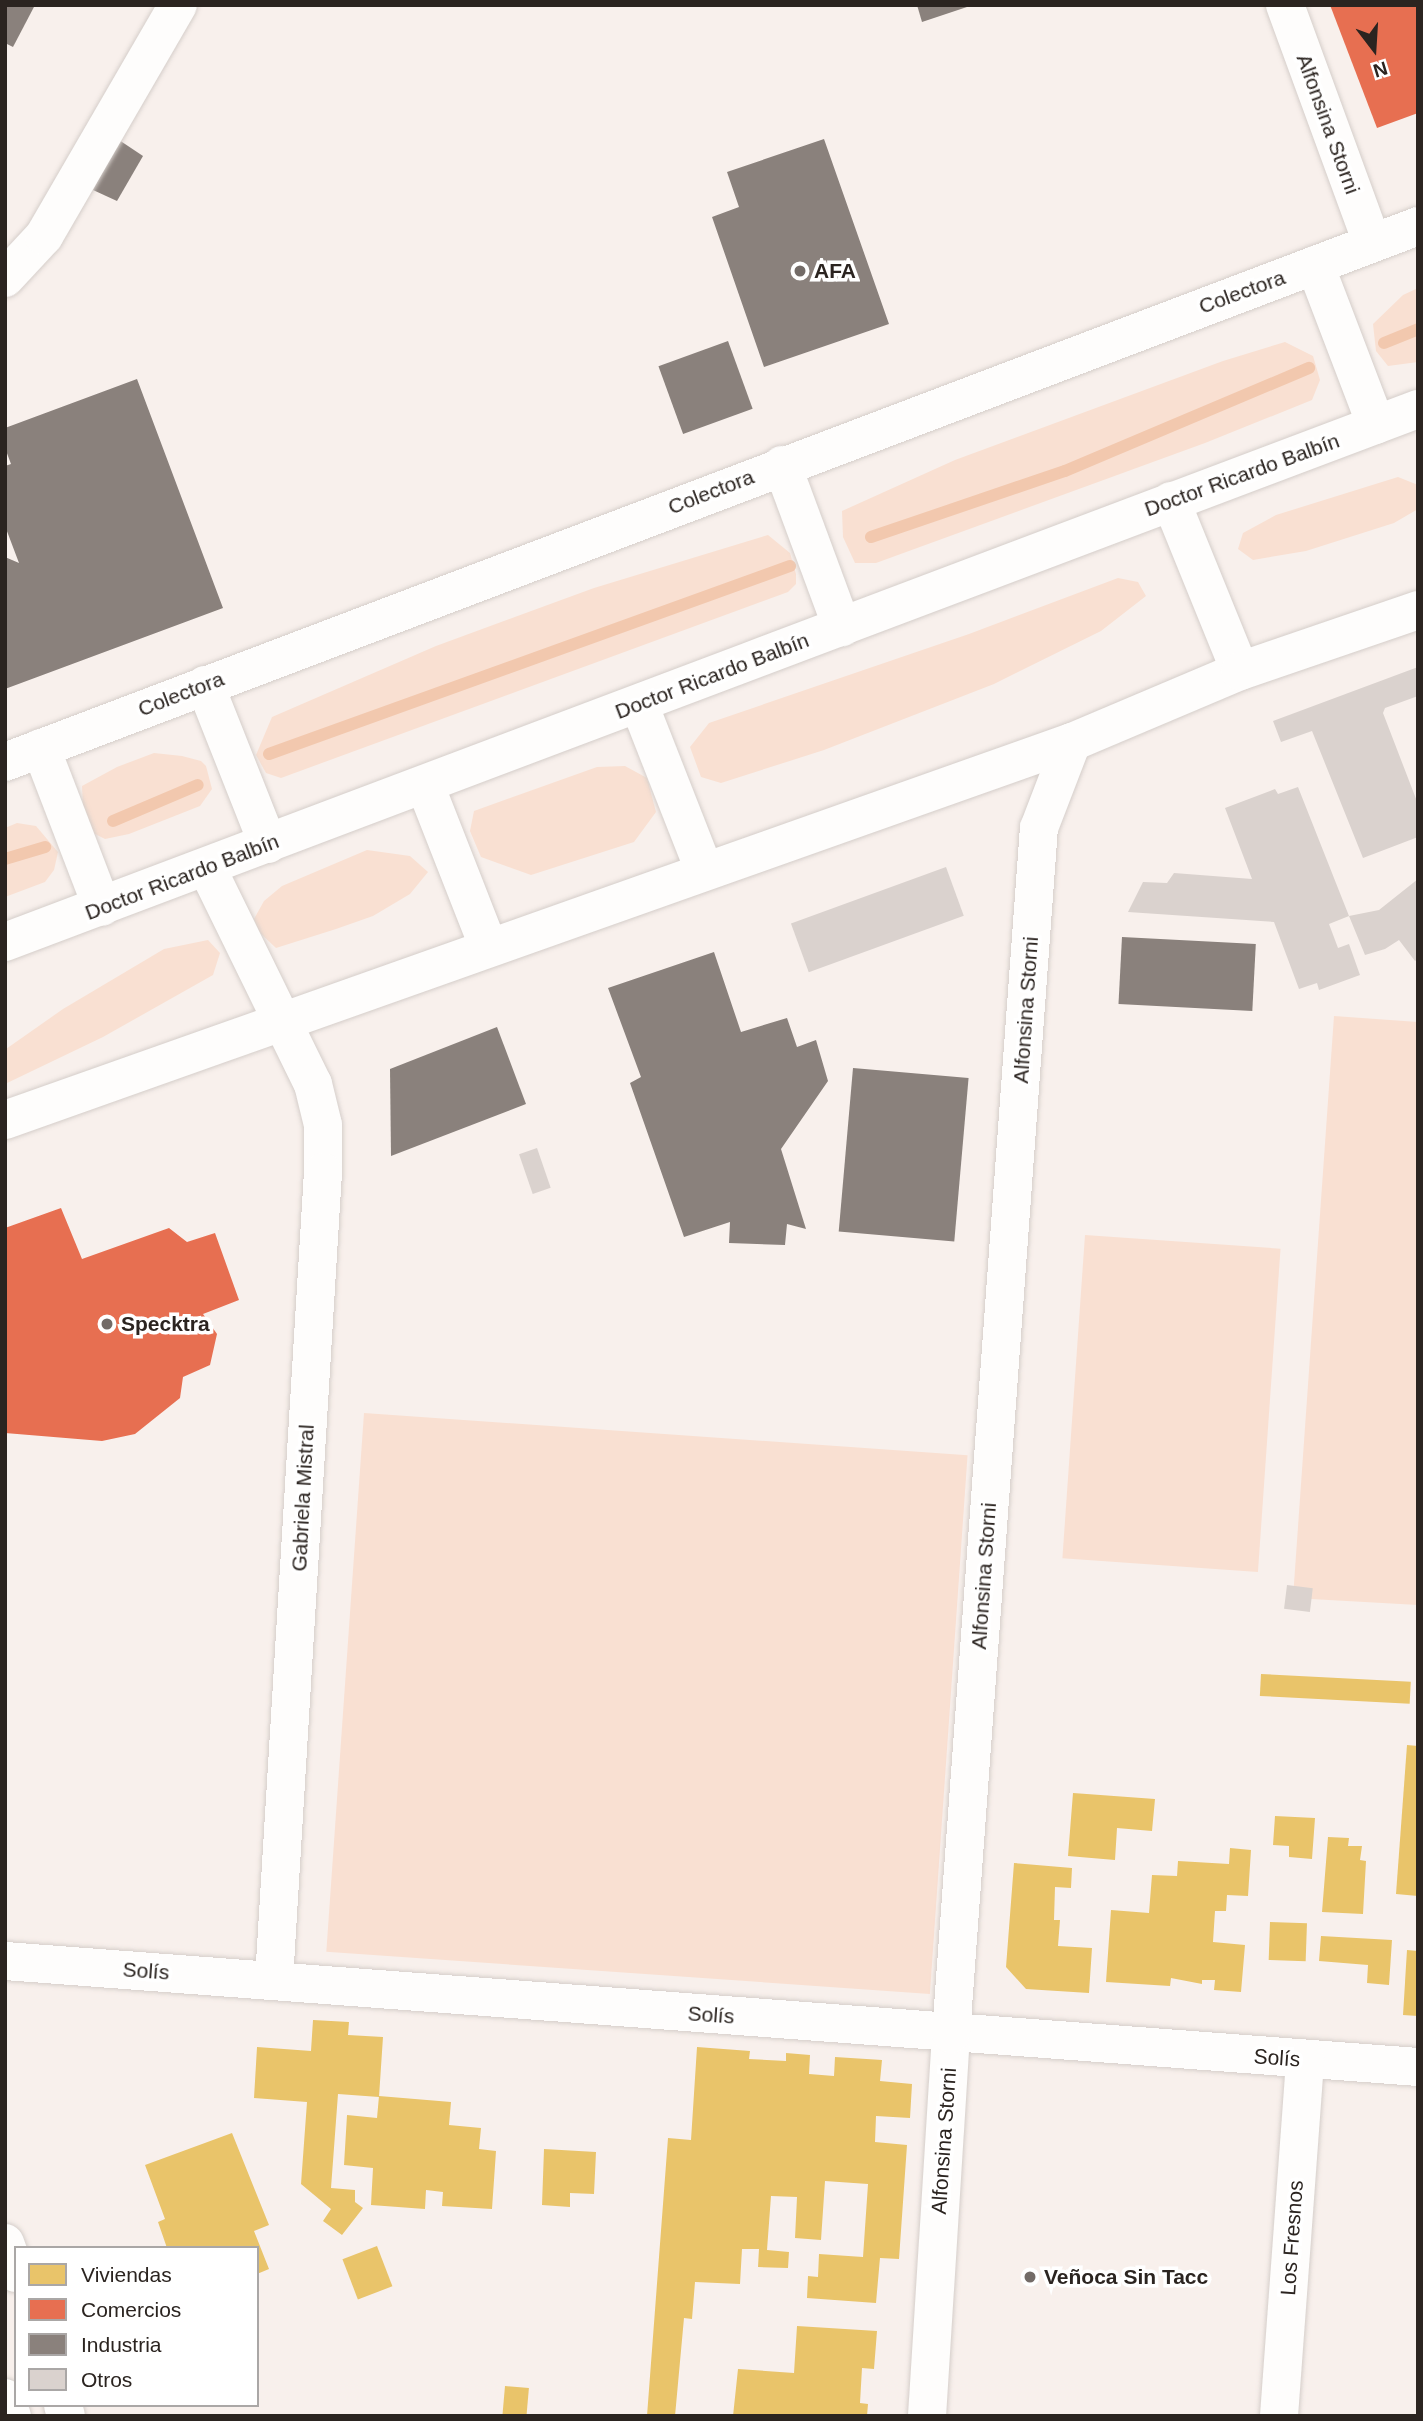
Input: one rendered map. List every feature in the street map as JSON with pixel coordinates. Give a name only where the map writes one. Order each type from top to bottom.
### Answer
[{"type":"street","points":[[5,278],[44,236],[178,5]]},
{"type":"street","name":"Alfonsina Storni","points":[[1285,5],[1372,243]]},
{"type":"street","name":"Colectora","points":[[5,762],[782,465],[1418,226]]},
{"type":"street","points":[[1315,265],[1376,425]]},
{"type":"street","name":"Doctor Ricardo Balbín","points":[[22,936],[1418,409]]},
{"type":"street","points":[[782,465],[842,627]]},
{"type":"street","points":[[1171,501],[1240,671]]},
{"type":"street","points":[[5,1120],[704,870],[1072,742],[1240,671],[1418,610]]},
{"type":"street","points":[[205,685],[268,844]]},
{"type":"street","points":[[639,704],[704,870]]},
{"type":"street","name":"Alfonsina Storni","points":[[928,2416],[951,2034],[1039,828],[1072,742]]},
{"type":"street","points":[[41,748],[102,907]]},
{"type":"street","points":[[425,785],[489,948]]},
{"type":"street","name":"Gabriela Mistral","points":[[207,868],[313,1084],[323,1125],[274,1981]]},
{"type":"street","points":[[5,967],[22,936]]},
{"type":"street","name":"Solís","points":[[5,1961],[1418,2067]]},
{"type":"street","name":"Los Fresnos","points":[[1279,2416],[1306,2060]]},
{"type":"street","points":[[5,2243],[14,2268]]},
{"type":"street","points":[[5,2398],[12,2416]]},
{"type":"shaded area","points":[[1418,288],[1418,362],[1388,366],[1376,351],[1373,324],[1403,295]]},
{"type":"shaded area","points":[[1285,342],[1313,356],[1320,380],[1312,400],[1205,443],[876,563],[855,563],[843,537],[842,511],[955,460],[1223,361]]},
{"type":"shaded area","points":[[1398,477],[1418,485],[1418,509],[1394,523],[1306,551],[1253,560],[1238,549],[1243,533],[1276,515]]},
{"type":"shaded area","points":[[768,535],[790,553],[796,584],[788,592],[281,778],[266,773],[256,755],[272,717],[436,646],[594,588]]},
{"type":"shaded area","points":[[1118,578],[1138,582],[1146,596],[1101,631],[994,684],[824,750],[721,783],[701,777],[690,747],[709,723],[969,634]]},
{"type":"shaded area","points":[[154,753],[182,756],[201,761],[206,766],[212,789],[200,806],[129,834],[105,839],[91,832],[83,806],[82,786],[117,767]]},
{"type":"shaded area","points":[[625,766],[647,778],[656,812],[634,842],[531,875],[481,857],[470,831],[474,811],[597,767]]},
{"type":"shaded area","points":[[17,823],[36,826],[58,852],[54,870],[45,882],[5,897],[5,828]]},
{"type":"shaded area","points":[[367,850],[410,856],[428,872],[410,894],[373,916],[276,948],[259,932],[254,919],[264,901],[282,886]]},
{"type":"shaded area","points":[[208,940],[220,953],[213,975],[103,1037],[5,1084],[6,1049],[63,1009],[164,949]]},
{"type":"shaded area","points":[[1334,1016],[1418,1022],[1418,1605],[1293,1598]]},
{"type":"shaded area","points":[[1085,1235],[1281,1249],[1258,1572],[1062,1558]]},
{"type":"shaded area","points":[[364,1413],[968,1455],[930,1994],[326,1952]]},
{"type":"building: Viviendas","points":[[1261,1674],[1411,1682],[1410,1704],[1260,1696]]},
{"type":"building: Viviendas","points":[[1407,1745],[1418,1746],[1418,1896],[1396,1894]]},
{"type":"building: Viviendas","points":[[1073,1793],[1155,1799],[1152,1831],[1117,1828],[1115,1860],[1068,1856]]},
{"type":"building: Viviendas","points":[[1275,1816],[1315,1818],[1312,1859],[1289,1857],[1289,1846],[1273,1845]]},
{"type":"building: Viviendas","points":[[1328,1837],[1349,1838],[1348,1846],[1362,1846],[1360,1860],[1366,1861],[1363,1914],[1322,1912]]},
{"type":"building: Viviendas","points":[[1230,1848],[1251,1850],[1248,1896],[1227,1895],[1226,1911],[1215,1911],[1213,1942],[1245,1945],[1241,1992],[1214,1990],[1215,1980],[1202,1980],[1202,1984],[1171,1978],[1170,1986],[1106,1982],[1111,1910],[1149,1913],[1152,1875],[1177,1876],[1178,1861],[1229,1864]]},
{"type":"building: Viviendas","points":[[1014,1863],[1072,1868],[1071,1888],[1055,1887],[1054,1920],[1060,1920],[1058,1946],[1092,1948],[1089,1993],[1026,1989],[1006,1967]]},
{"type":"building: Viviendas","points":[[1270,1922],[1307,1923],[1306,1961],[1269,1960]]},
{"type":"building: Viviendas","points":[[1321,1936],[1392,1940],[1389,1985],[1367,1983],[1368,1965],[1319,1961]]},
{"type":"building: Viviendas","points":[[1407,1950],[1418,1951],[1418,2016],[1403,2015]]},
{"type":"building: Viviendas","points":[[313,2020],[349,2022],[348,2035],[383,2037],[379,2097],[338,2094],[331,2188],[355,2190],[355,2202],[363,2208],[342,2235],[323,2221],[331,2209],[301,2184],[307,2102],[254,2098],[257,2047],[311,2051]]},
{"type":"building: Viviendas","points":[[697,2047],[750,2051],[749,2059],[786,2061],[786,2053],[810,2055],[809,2074],[834,2076],[835,2057],[882,2060],[880,2081],[912,2084],[910,2118],[876,2116],[875,2142],[907,2145],[899,2259],[880,2258],[876,2303],[807,2298],[808,2276],[818,2277],[819,2254],[863,2257],[868,2184],[825,2181],[821,2240],[795,2238],[797,2197],[771,2196],[767,2250],[789,2252],[788,2268],[758,2267],[759,2249],[742,2249],[740,2284],[695,2282],[692,2319],[684,2318],[675,2416],[647,2416],[668,2138],[691,2140]]},
{"type":"building: Viviendas","points":[[379,2096],[451,2102],[449,2125],[481,2128],[479,2149],[496,2151],[492,2209],[442,2206],[443,2192],[426,2190],[425,2209],[371,2205],[373,2168],[344,2165],[347,2115],[377,2118]]},
{"type":"building: Viviendas","points":[[232,2133],[269,2225],[254,2231],[269,2269],[259,2273],[259,2246],[166,2246],[158,2222],[165,2219],[145,2165]]},
{"type":"building: Viviendas","points":[[544,2149],[596,2152],[594,2194],[570,2193],[570,2207],[542,2205]]},
{"type":"building: Viviendas","points":[[377,2246],[392,2286],[358,2299],[342,2259]]},
{"type":"building: Viviendas","points":[[797,2326],[877,2331],[874,2369],[862,2368],[860,2403],[868,2404],[867,2416],[733,2416],[738,2369],[794,2373]]},
{"type":"building: Viviendas","points":[[505,2386],[529,2388],[526,2416],[502,2416]]},
{"type":"building: Comercios","points":[[1330,5],[1418,5],[1418,113],[1377,128]]},
{"type":"building: Comercios","name":"Specktra","points":[[61,1208],[82,1259],[169,1228],[187,1242],[215,1233],[239,1300],[203,1314],[217,1334],[210,1365],[183,1377],[180,1398],[135,1434],[102,1441],[5,1433],[5,1228]]},
{"type":"building: Industria","points":[[5,5],[35,5],[13,47],[5,43]]},
{"type":"building: Industria","points":[[917,5],[970,5],[970,6],[922,22]]},
{"type":"building: Industria","name":"AFA","points":[[824,139],[889,324],[764,367],[712,217],[739,207],[727,172]]},
{"type":"building: Industria","points":[[119,140],[143,156],[117,201],[93,190]]},
{"type":"building: Industria","points":[[728,341],[753,409],[683,434],[658,366]]},
{"type":"building: Industria","points":[[137,379],[223,608],[5,689],[5,557],[19,563],[5,526],[5,466],[11,464],[5,448],[5,428]]},
{"type":"building: Industria","points":[[1122,937],[1256,944],[1252,1011],[1118,1004]]},
{"type":"building: Industria","points":[[714,952],[741,1032],[787,1018],[797,1047],[816,1040],[828,1081],[781,1149],[806,1229],[787,1224],[785,1245],[729,1243],[730,1222],[684,1237],[630,1083],[641,1077],[608,988]]},
{"type":"building: Industria","points":[[497,1027],[526,1104],[391,1156],[390,1069]]},
{"type":"building: Industria","points":[[853,1068],[969,1078],[954,1241],[839,1231]]},
{"type":"building: Otros","points":[[1418,667],[1418,696],[1385,708],[1383,713],[1418,804],[1418,837],[1363,858],[1312,731],[1281,742],[1273,721]]},
{"type":"building: Otros","points":[[1298,787],[1349,916],[1329,924],[1338,948],[1349,944],[1360,975],[1319,990],[1317,983],[1299,989],[1274,922],[1128,912],[1143,882],[1167,883],[1174,873],[1252,879],[1225,808],[1275,789],[1278,794]]},
{"type":"building: Otros","points":[[946,867],[964,916],[809,972],[791,923]]},
{"type":"building: Otros","points":[[1418,879],[1418,959],[1415,961],[1399,940],[1385,949],[1365,955],[1349,916],[1379,910]]},
{"type":"building: Otros","points":[[537,1148],[551,1188],[533,1194],[519,1154]]},
{"type":"building: Otros","points":[[1287,1585],[1313,1588],[1310,1612],[1284,1609]]},
{"type":"waterway","points":[[1384,343],[1418,329]]},
{"type":"waterway","points":[[871,537],[1065,471],[1309,368]]},
{"type":"waterway","points":[[269,754],[790,566]]},
{"type":"waterway","points":[[113,821],[198,785]]},
{"type":"waterway","points":[[5,859],[45,847]]},
{"type":"place","name":"AFA","points":[[800,271]]},
{"type":"place","name":"Specktra","points":[[107,1324]]},
{"type":"place","name":"Veñoca Sin Tacc","points":[[1030,2277]]}]
